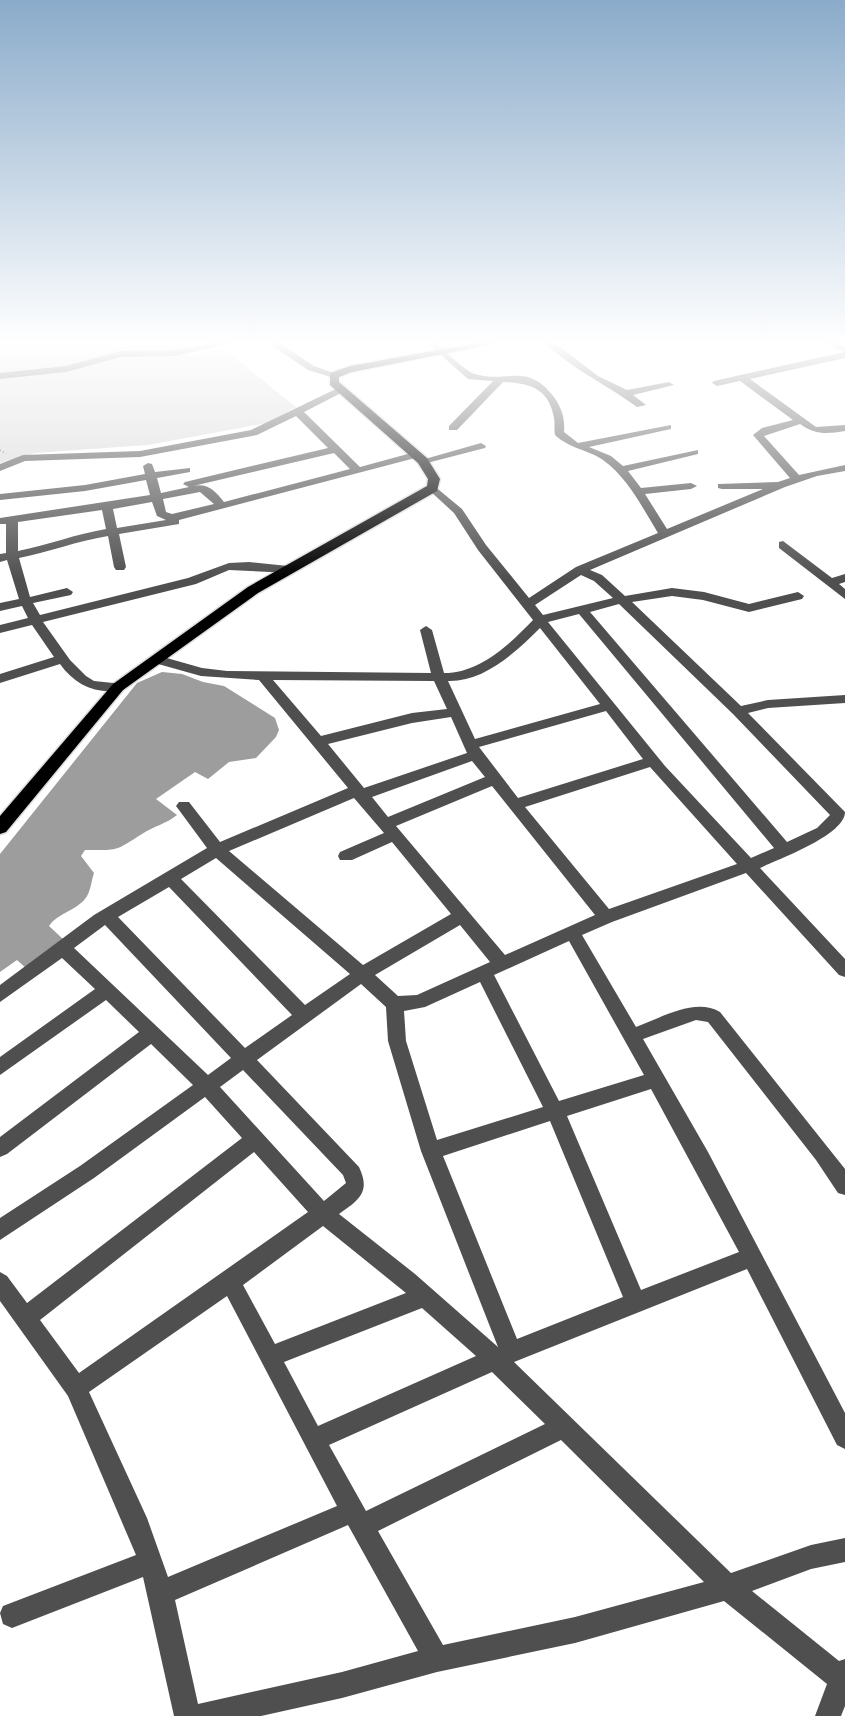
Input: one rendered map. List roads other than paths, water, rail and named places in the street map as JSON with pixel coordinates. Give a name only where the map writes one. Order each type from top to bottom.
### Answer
[{"type":"main road","points":[[0,828],[118,687],[254,590],[433,488],[434,478],[419,458],[377,420]]},
{"type":"street","points":[[0,468],[23,458],[139,454],[188,446],[270,428],[284,420]]},
{"type":"street","points":[[307,420],[358,471]]},
{"type":"street","points":[[453,428],[461,420]]},
{"type":"street","points":[[560,420],[559,433],[575,447],[606,458],[620,470],[665,534]]},
{"type":"street","points":[[797,480],[758,435],[766,430],[800,421],[818,431],[845,428]]},
{"type":"street","points":[[575,447],[667,426]]},
{"type":"street","points":[[149,471],[161,514],[167,518],[358,471],[481,446]]},
{"type":"street","points":[[4,520],[107,506],[337,449]]},
{"type":"street","points":[[620,470],[694,452]]},
{"type":"street","points":[[528,604],[580,570],[781,485],[845,468]]},
{"type":"street","points":[[118,687],[89,684],[62,659],[34,621],[5,556],[1,488],[85,488],[149,471],[186,470]]},
{"type":"street","points":[[722,486],[781,485]]},
{"type":"street","points":[[637,492],[691,486]]},
{"type":"street","points":[[154,495],[201,488],[209,491],[222,506]]},
{"type":"street","points":[[433,488],[457,511],[653,761],[845,970]]},
{"type":"street","points":[[107,506],[120,567]]},
{"type":"street","points":[[5,556],[54,547],[79,537],[205,517]]},
{"type":"street","points":[[783,545],[845,595]]},
{"type":"street","points":[[0,629],[192,581],[217,568],[238,564],[288,570]]},
{"type":"street","points":[[395,1004],[419,1002],[606,917],[749,866],[822,832],[843,816],[622,600],[598,578],[580,570]]},
{"type":"street","points":[[830,583],[845,578]]},
{"type":"street","points":[[0,607],[67,592]]},
{"type":"street","points":[[156,659],[201,672],[263,676],[439,677],[473,673],[515,645],[540,620],[622,600],[685,592],[749,608],[798,596]]},
{"type":"street","points":[[582,610],[784,849]]},
{"type":"street","points":[[426,630],[439,677],[473,750],[513,805],[606,917]]},
{"type":"street","points":[[0,679],[62,659]]},
{"type":"street","points":[[263,676],[462,916],[493,968],[636,1303]]},
{"type":"street","points":[[738,711],[768,705],[845,699]]},
{"type":"street","points":[[0,995],[107,916],[217,850],[473,750],[609,706]]},
{"type":"street","points":[[317,742],[412,718],[455,712]]},
{"type":"street","points":[[513,805],[653,761]]},
{"type":"street","points":[[346,856],[389,829],[493,779]]},
{"type":"street","points":[[184,806],[217,850],[395,1004],[397,1041],[431,1151],[503,1356]]},
{"type":"street","points":[[170,878],[304,1016]]},
{"type":"street","points":[[76,1388],[230,1281],[355,1188],[354,1177],[245,1057],[107,916]]},
{"type":"street","points":[[0,1230],[362,974],[462,916]]},
{"type":"street","points":[[572,932],[656,1079],[845,1437]]},
{"type":"street","points":[[62,947],[207,1086],[323,1214],[503,1356],[564,1427],[727,1587],[843,1675],[828,1716]]},
{"type":"street","points":[[0,1067],[107,990]]},
{"type":"street","points":[[631,1036],[696,1013],[707,1013],[714,1017],[823,1154],[845,1186]]},
{"type":"street","points":[[0,1147],[152,1033]]},
{"type":"street","points":[[431,1151],[656,1079]]},
{"type":"street","points":[[25,1318],[254,1140]]},
{"type":"street","points":[[313,1440],[503,1356],[752,1257]]},
{"type":"street","points":[[230,1281],[313,1440],[437,1659]]},
{"type":"street","points":[[0,1283],[76,1388],[138,1527],[161,1593],[187,1716]]},
{"type":"street","points":[[269,1357],[425,1297]]},
{"type":"street","points":[[161,1593],[357,1518],[564,1427]]},
{"type":"street","points":[[201,1716],[342,1685],[437,1659],[575,1630],[727,1587],[811,1557],[845,1550]]},
{"type":"street","points":[[12,1615],[150,1562]]}]
